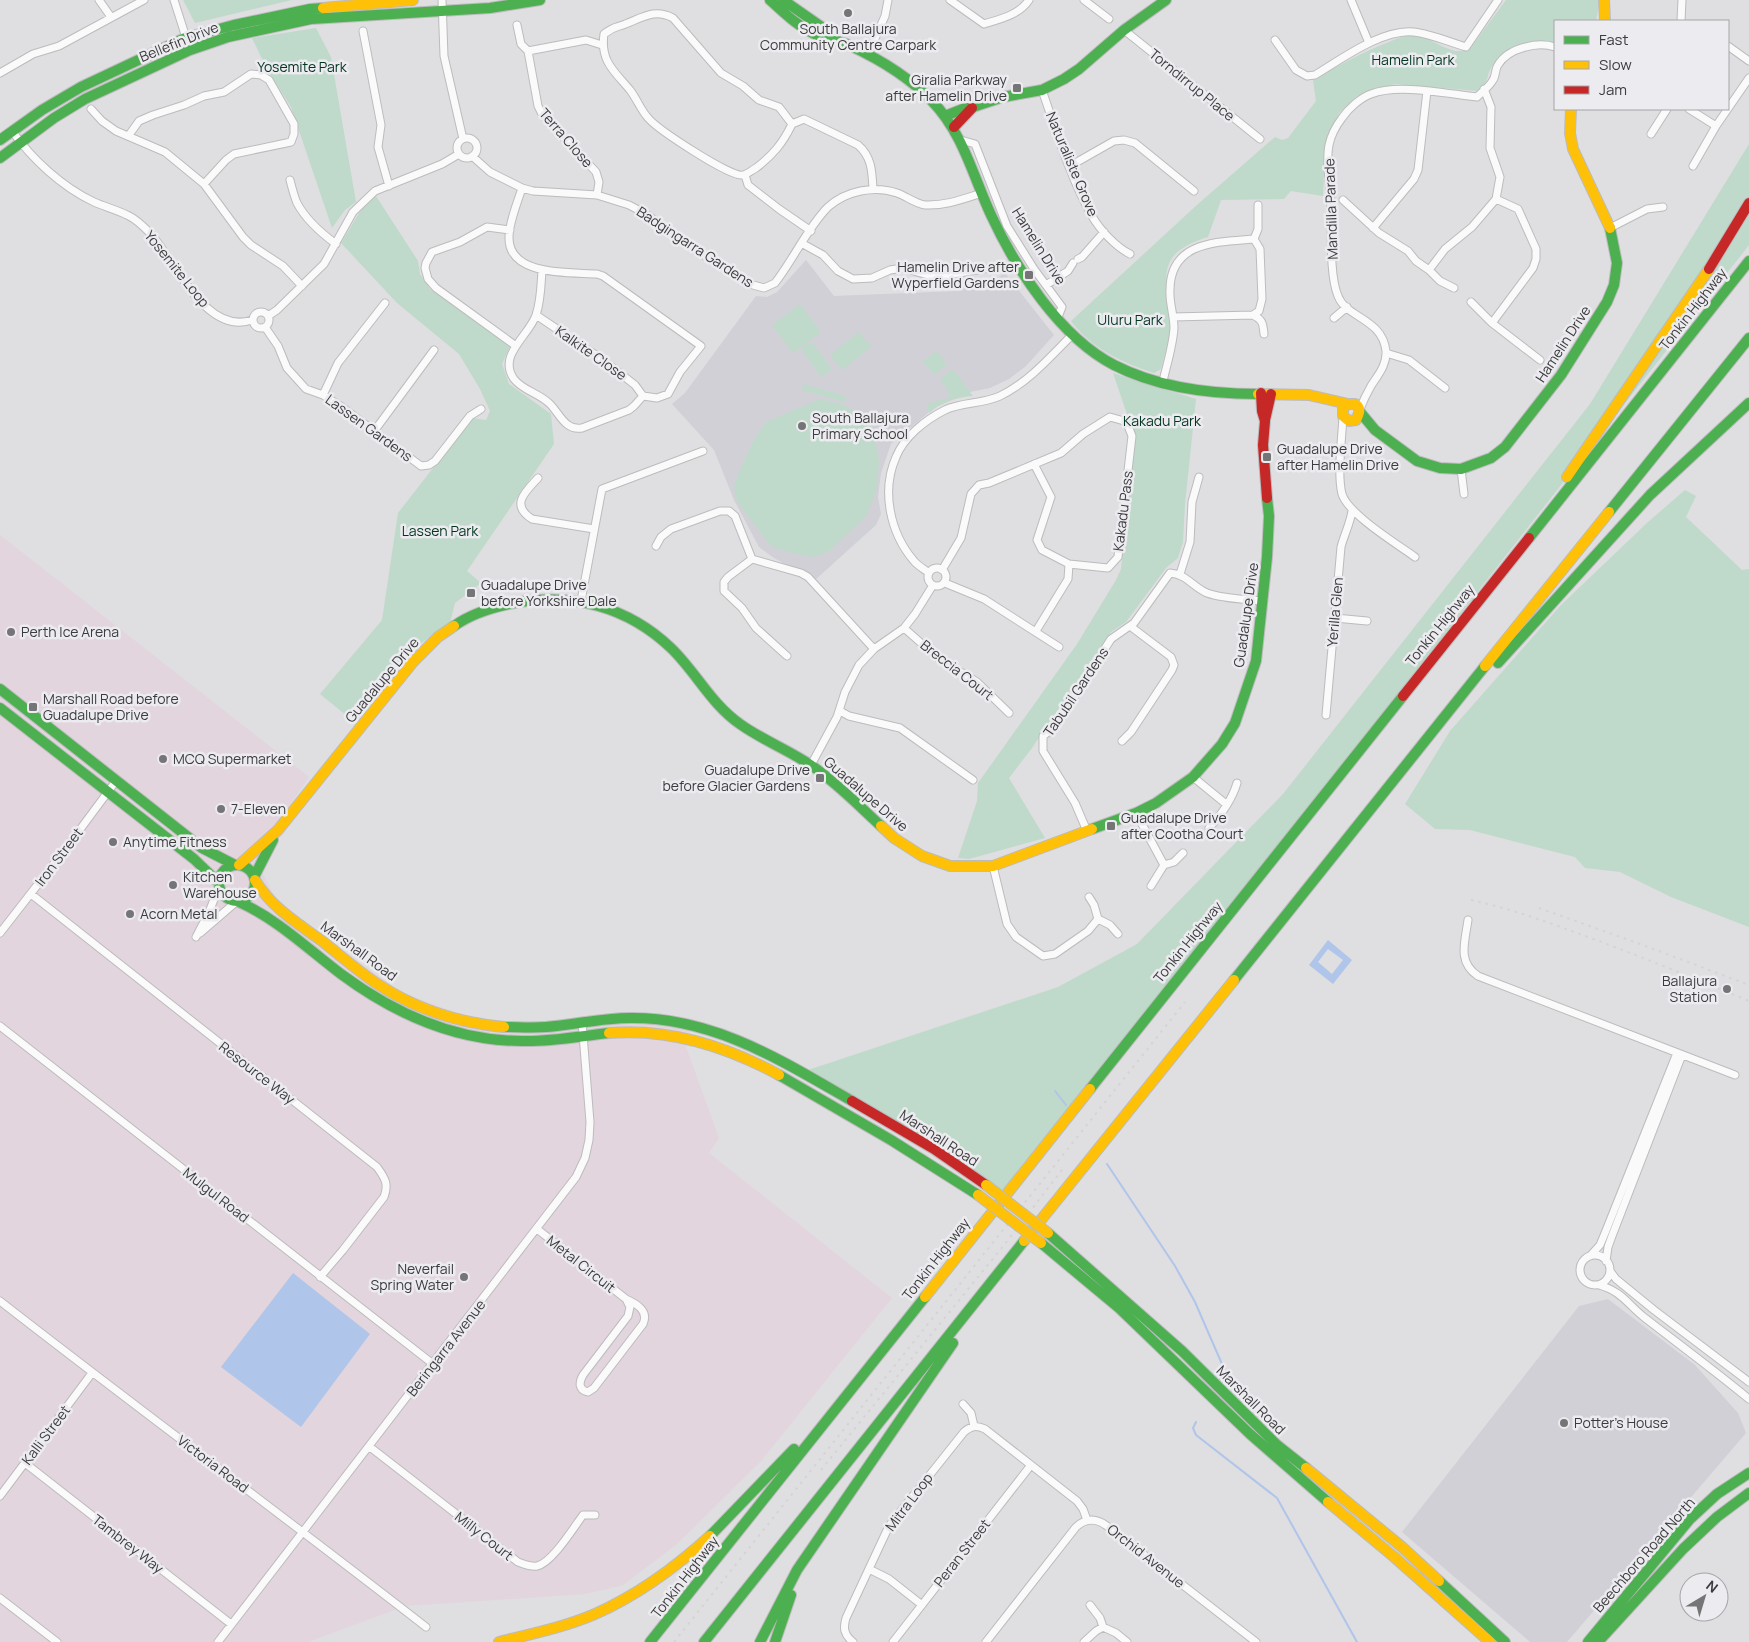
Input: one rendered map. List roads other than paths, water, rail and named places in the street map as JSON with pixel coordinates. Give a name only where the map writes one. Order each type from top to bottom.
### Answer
[{"type":"main road","name":"Bellefin Drive","points":[[0,140],[81,87],[185,38],[242,22],[311,9],[413,0]]},
{"type":"main road","name":"Bellefin Drive","points":[[0,158],[20,142],[85,99],[190,50],[311,9],[442,11],[490,8],[540,0]]},
{"type":"main road","name":"Hamelin Drive","points":[[770,0],[784,13],[815,33],[822,37],[836,39]]},
{"type":"main road","name":"Hamelin Drive","points":[[783,0],[836,39],[868,54],[904,76],[933,102],[954,127],[1011,254],[1038,294],[1073,334],[1112,363],[1129,371],[1163,381],[1208,390],[1232,393],[1303,394],[1323,399],[1351,412],[1416,461],[1440,468],[1462,469],[1491,458],[1505,447],[1561,376],[1607,302],[1614,285],[1617,263],[1614,242],[1610,228],[1573,149],[1570,133],[1571,110]]},
{"type":"main road","points":[[954,127],[973,108],[1003,97],[1042,90],[1080,69],[1124,30],[1166,0]]},
{"type":"main road","points":[[1604,0],[1605,20]]},
{"type":"main road","points":[[945,116],[968,107],[973,108]]},
{"type":"main road","points":[[1523,544],[1615,405],[1713,264],[1749,203]]},
{"type":"main road","name":"Tonkin Highway","points":[[650,1642],[1749,261]]},
{"type":"main road","points":[[704,1642],[1749,338]]},
{"type":"main road","name":"Guadalupe Drive","points":[[237,865],[263,846],[278,830],[413,662],[438,637],[461,621],[499,605],[536,599],[581,601],[604,607],[633,619],[672,649],[713,700],[739,724],[811,765],[837,785],[894,838],[922,856],[950,866],[993,866],[1136,813],[1156,803],[1194,777],[1222,744],[1234,723],[1246,694],[1256,661],[1262,619],[1267,557],[1269,516],[1264,444],[1265,420],[1262,412],[1266,393]]},
{"type":"main road","points":[[1434,729],[1480,682],[1645,500],[1749,403]]},
{"type":"main road","points":[[0,689],[202,848],[248,869],[255,878],[254,890],[251,896],[246,900],[237,902],[226,898],[219,885],[198,862],[0,708]]},
{"type":"main road","name":"Guadalupe Drive","points":[[255,878],[278,830]]},
{"type":"main road","points":[[219,885],[220,877],[224,871],[237,865]]},
{"type":"main road","name":"Marshall Road","points":[[255,878],[259,888],[276,906],[364,975],[394,994],[418,1006],[459,1020],[494,1026],[538,1027],[625,1018],[659,1019],[700,1026],[739,1040],[802,1072],[933,1150],[986,1186],[1048,1233],[1081,1261],[1182,1351],[1277,1445],[1402,1547],[1505,1642]]},
{"type":"main road","name":"Marshall Road","points":[[237,902],[267,916],[371,996],[421,1022],[456,1033],[493,1040],[530,1041],[626,1032],[657,1033],[704,1042],[734,1053],[785,1078],[884,1135],[978,1195],[1041,1243],[1119,1308],[1296,1476],[1393,1556],[1490,1642]]},
{"type":"main road","points":[[499,1642],[594,1614],[645,1586],[700,1545],[806,1437],[976,1231]]},
{"type":"main road","points":[[760,1642],[797,1570],[1011,1258]]},
{"type":"main road","name":"Beechboro Road North","points":[[1588,1642],[1690,1519],[1717,1494],[1749,1473]]},
{"type":"main road","name":"Beechboro Road North","points":[[1598,1642],[1683,1549],[1718,1517],[1749,1493]]},
{"type":"main road","points":[[775,1642],[798,1578],[823,1533]]},
{"type":"street","points":[[99,0],[111,17]]},
{"type":"street","points":[[0,73],[33,54],[59,46],[144,0]]},
{"type":"street","points":[[174,0],[190,50]]},
{"type":"street","points":[[442,0],[444,56],[463,138],[457,147],[459,154],[465,158],[472,156],[478,148],[476,142],[470,138],[463,138]]},
{"type":"street","points":[[868,54],[884,16],[888,0]]},
{"type":"street","points":[[950,0],[984,24],[1012,14],[1028,2]]},
{"type":"street","points":[[1084,0],[1108,19]]},
{"type":"street","points":[[1350,0],[1369,43]]},
{"type":"street","points":[[1275,40],[1296,70],[1307,76],[1315,75],[1369,43],[1402,32],[1415,32],[1466,47],[1498,0]]},
{"type":"street","points":[[1681,20],[1682,0]]},
{"type":"street","points":[[792,124],[779,107],[759,100],[743,86],[721,73],[673,18],[664,13],[650,14],[627,24],[612,27],[604,34],[602,45],[607,61],[615,75],[631,91],[650,121],[719,168],[738,176],[745,175],[780,148],[792,124],[804,119],[858,145],[864,151],[871,165],[873,189]]},
{"type":"street","name":"Terra Close","points":[[517,26],[521,44],[528,51],[538,106],[542,114],[596,172],[599,182],[597,195]]},
{"type":"street","name":"Torndirrup Place","points":[[1124,30],[1260,139]]},
{"type":"street","points":[[363,31],[381,125],[378,146],[389,186]]},
{"type":"street","points":[[528,51],[586,40],[602,45]]},
{"type":"street","points":[[1429,270],[1445,249],[1472,227],[1496,198],[1500,177],[1490,148],[1491,107],[1484,90],[1493,80],[1498,64],[1510,54],[1531,46],[1548,45],[1554,47]]},
{"type":"street","points":[[1729,47],[1749,61]]},
{"type":"street","points":[[129,135],[139,121],[204,96],[224,92],[251,74],[261,75],[269,80],[294,124],[294,134],[291,142],[234,154],[204,184]]},
{"type":"street","points":[[1729,108],[1749,78]]},
{"type":"street","name":"Mandilla Parade","points":[[1386,353],[1384,339],[1376,329],[1338,299],[1334,283],[1328,145],[1334,128],[1347,110],[1370,94],[1409,89],[1476,97],[1484,90]]},
{"type":"street","name":"Naturaliste Grove","points":[[1042,90],[1070,166],[1092,217],[1104,232],[1130,254]]},
{"type":"street","points":[[1374,228],[1416,175],[1427,91]]},
{"type":"street","points":[[91,109],[109,126],[164,152],[204,184],[243,237],[251,245],[283,266],[302,286]]},
{"type":"street","points":[[1651,134],[1666,110]]},
{"type":"street","points":[[1691,110],[1716,126]]},
{"type":"street","points":[[1693,166],[1716,126],[1728,110]]},
{"type":"street","name":"Yosemite Loop","points":[[12,131],[45,168],[74,191],[94,202],[131,216],[150,234],[194,294],[215,315],[236,322],[252,320]]},
{"type":"street","name":"Hamelin Drive","points":[[961,140],[974,144],[1007,226],[1062,307],[1058,317]]},
{"type":"street","points":[[1070,166],[1114,141],[1124,140],[1135,143],[1194,191]]},
{"type":"street","points":[[268,316],[324,264],[353,212],[375,191],[442,164],[459,154]]},
{"type":"street","name":"Badgingarra Gardens","points":[[472,156],[490,172],[522,188],[541,192],[597,195],[629,205],[646,214],[695,250],[758,287],[770,287],[775,283],[811,230],[834,202],[858,192],[873,189],[897,193],[924,205],[948,204],[982,193]]},
{"type":"street","points":[[745,175],[748,185],[779,209],[811,230]]},
{"type":"street","points":[[290,180],[297,202],[306,216],[336,244]]},
{"type":"street","points":[[522,188],[510,230],[509,243],[515,255],[527,266],[542,270],[603,276],[701,346],[680,372],[668,394],[657,398],[643,396],[629,410],[608,416],[582,428],[574,428],[568,426],[545,399],[514,380],[510,371],[509,361],[511,353],[536,315],[542,270]]},
{"type":"street","points":[[1492,323],[1533,268],[1536,259],[1536,249],[1518,209],[1496,198]]},
{"type":"street","points":[[1343,200],[1374,228],[1408,251],[1416,261],[1440,281],[1454,288]]},
{"type":"street","points":[[1254,240],[1258,229],[1258,205]]},
{"type":"street","points":[[1610,228],[1647,209],[1663,207]]},
{"type":"street","points":[[510,230],[487,227],[460,242],[438,249],[426,257],[425,268],[431,284],[516,346]]},
{"type":"street","points":[[1046,285],[1068,270],[1104,232]]},
{"type":"street","points":[[1253,315],[1259,311],[1262,300],[1260,249],[1254,240]]},
{"type":"street","points":[[1163,381],[1174,328],[1170,290],[1172,274],[1177,262],[1189,250],[1214,243],[1254,240]]},
{"type":"street","points":[[802,244],[823,255],[838,271],[852,279],[872,278],[890,270],[903,268],[935,277],[989,268]]},
{"type":"street","points":[[1471,302],[1492,323],[1540,360]]},
{"type":"street","points":[[323,395],[338,363],[385,303]]},
{"type":"street","points":[[1334,318],[1347,307]]},
{"type":"street","points":[[262,311],[268,316],[269,321],[265,327],[257,327],[252,320],[257,312],[262,311]]},
{"type":"street","name":"Kalkite Close","points":[[536,315],[603,360],[635,385],[643,396]]},
{"type":"street","points":[[1173,317],[1253,315],[1260,318],[1263,323],[1264,334]]},
{"type":"street","name":"Lassen Gardens","points":[[265,327],[278,346],[287,368],[306,389],[323,395],[375,430],[421,466],[429,465],[435,461],[470,416],[481,409]]},
{"type":"street","points":[[929,573],[914,561],[897,534],[890,509],[888,486],[896,457],[909,437],[925,423],[946,409],[1000,397],[1025,380],[1073,334]]},
{"type":"street","points":[[375,430],[434,350]]},
{"type":"street","points":[[1415,557],[1352,511],[1342,495],[1340,472],[1342,440],[1351,412],[1382,371],[1386,353],[1409,360],[1445,388]]},
{"type":"street","name":"Kakadu Pass","points":[[1034,464],[1061,453],[1084,434],[1110,417],[1124,421],[1132,436],[1118,557],[1108,568],[1069,564]]},
{"type":"street","points":[[581,601],[602,489],[703,451]]},
{"type":"street","points":[[942,570],[961,538],[971,494],[978,485],[989,483],[1034,464],[1051,497],[1037,540],[1042,550],[1069,564],[1068,579],[1036,631]]},
{"type":"street","points":[[1462,469],[1464,494]]},
{"type":"street","points":[[1199,476],[1192,502],[1190,542],[1180,574],[1204,592],[1215,596],[1262,601]]},
{"type":"street","points":[[538,478],[522,495],[521,504],[524,514],[532,518],[594,529]]},
{"type":"street","points":[[656,546],[661,537],[671,529],[720,511],[729,511],[735,516],[752,560]]},
{"type":"street","name":"Yerilla Glen","points":[[1326,715],[1341,548],[1352,511]]},
{"type":"street","points":[[787,656],[756,628],[742,608],[724,590],[724,582],[728,576],[752,560],[801,573],[808,577],[874,648]]},
{"type":"street","points":[[933,569],[942,570],[946,577],[944,583],[940,586],[933,585],[928,580],[929,573],[933,569]]},
{"type":"street","name":"Tabubil Gardens","points":[[1087,831],[1075,803],[1043,751],[1043,736],[1054,728],[1111,639],[1134,623],[1170,573],[1180,574]]},
{"type":"street","points":[[944,583],[984,599],[1059,647]]},
{"type":"street","points":[[811,765],[840,711],[845,692],[859,665],[874,648],[904,628],[933,585]]},
{"type":"street","points":[[1335,618],[1367,620]]},
{"type":"street","points":[[1122,741],[1136,725],[1174,665],[1171,657],[1130,626]]},
{"type":"street","name":"Breccia Court","points":[[904,628],[938,658],[977,682],[1009,713]]},
{"type":"street","points":[[840,711],[849,716],[900,728],[973,780]]},
{"type":"street","points":[[1194,777],[1226,804]]},
{"type":"street","name":"Iron Street","points":[[0,933],[116,781]]},
{"type":"street","points":[[1209,828],[1222,814],[1234,793],[1237,783]]},
{"type":"street","points":[[1136,813],[1164,865]]},
{"type":"street","points":[[1151,886],[1164,865],[1174,862],[1184,853]]},
{"type":"street","points":[[993,866],[1007,924],[1016,937],[1043,956],[1055,954],[1088,931],[1098,919]]},
{"type":"street","points":[[219,885],[209,912],[196,937],[237,902]]},
{"type":"street","name":"Resource Way","points":[[31,894],[377,1167],[386,1179],[388,1188],[384,1197],[343,1250],[320,1276]]},
{"type":"street","points":[[1089,897],[1094,905],[1098,919],[1110,925],[1118,934]]},
{"type":"street","points":[[1468,920],[1464,959],[1472,972],[1478,976],[1735,1075]]},
{"type":"street","name":"Beringarra Avenue","points":[[218,1642],[576,1177],[585,1158],[590,1122],[582,1022]]},
{"type":"street","name":"Mulgul Road","points":[[0,1026],[433,1364]]},
{"type":"street","points":[[1680,1054],[1600,1245],[1583,1261],[1580,1274],[1586,1282],[1610,1288],[1621,1294],[1641,1314],[1749,1399]]},
{"type":"street","points":[[1680,1054],[1608,1247],[1606,1261],[1616,1279],[1749,1382]]},
{"type":"street","name":"Metal Circuit","points":[[537,1229],[626,1299],[642,1308],[645,1317],[643,1324],[594,1388],[588,1392],[584,1391],[580,1388],[583,1375],[628,1316],[630,1307],[626,1299]]},
{"type":"street","points":[[1590,1256],[1596,1255],[1606,1261]]},
{"type":"street","points":[[1598,1284],[1606,1280],[1610,1271]]},
{"type":"street","name":"Victoria Road","points":[[0,1301],[426,1627]]},
{"type":"street","name":"Kalli Street","points":[[0,1496],[92,1373]]},
{"type":"street","points":[[963,1404],[971,1413],[974,1426],[985,1428],[1077,1501],[1087,1520],[1076,1527],[986,1642]]},
{"type":"street","name":"Mitra Loop","points":[[853,1642],[846,1635],[844,1625],[884,1536],[897,1516],[964,1432],[974,1426]]},
{"type":"street","name":"Milly Court","points":[[370,1447],[518,1562],[527,1566],[538,1566],[548,1561],[583,1515],[595,1515]]},
{"type":"street","name":"Tambrey Way","points":[[25,1463],[231,1624]]},
{"type":"street","name":"Peran Street","points":[[893,1642],[1031,1465]]},
{"type":"street","name":"Orchid Avenue","points":[[1087,1520],[1096,1520],[1106,1526],[1256,1642]]},
{"type":"street","points":[[869,1569],[889,1579],[922,1605]]},
{"type":"street","points":[[0,1598],[57,1642]]},
{"type":"street","points":[[1090,1605],[1100,1618],[1103,1627],[1116,1633],[1127,1642]]},
{"type":"street","points":[[1084,1642],[1103,1627]]},
{"type":"water","points":[[1328,940],[1352,960],[1333,984],[1309,965]],"holes":[[[1328,949],[1343,960],[1332,974],[1318,962]]]},
{"type":"water","points":[[293,1273],[370,1334],[301,1427],[221,1367]]},
{"type":"waterway","points":[[1055,1091],[1066,1105]]},
{"type":"waterway","points":[[1107,1164],[1175,1266],[1195,1302],[1225,1371],[1218,1382]]},
{"type":"waterway","points":[[1196,1422],[1193,1428],[1196,1435],[1277,1498],[1357,1642]]},
{"type":"railway","points":[[1471,900],[1516,912],[1574,932],[1749,1001]]},
{"type":"railway","points":[[1539,908],[1749,985]]},
{"type":"railway","points":[[674,1642],[1185,1002]]},
{"type":"railway","points":[[821,1470],[1004,1245],[1065,1166]]},
{"type":"place","name":"South Ballajura Community Centre Carpark","points":[[848,13]]},
{"type":"place","name":"Giralia Parkway after Hamelin Drive","points":[[1017,88]]},
{"type":"place","name":"Hamelin Drive after Wyperfield Gardens","points":[[1029,275]]},
{"type":"place","name":"South Ballajura Primary School","points":[[802,426]]},
{"type":"place","name":"Guadalupe Drive after Hamelin Drive","points":[[1267,457]]},
{"type":"place","name":"Guadalupe Drive before Yorkshire Dale","points":[[471,593]]},
{"type":"place","name":"Perth Ice Arena","points":[[11,632]]},
{"type":"place","name":"Marshall Road before Guadalupe Drive","points":[[33,707]]},
{"type":"place","name":"MCQ Supermarket","points":[[163,759]]},
{"type":"place","name":"Guadalupe Drive before Glacier Gardens","points":[[820,778]]},
{"type":"place","name":"7-Eleven","points":[[221,809]]},
{"type":"place","name":"Guadalupe Drive after Cootha Court","points":[[1111,826]]},
{"type":"place","name":"Anytime Fitness","points":[[113,842]]},
{"type":"place","name":"Kitchen Warehouse","points":[[173,885]]},
{"type":"place","name":"Acorn Metal","points":[[130,914]]},
{"type":"place","name":"Ballajura Station","points":[[1727,989]]},
{"type":"place","name":"Neverfail Spring Water","points":[[464,1277]]},
{"type":"place","name":"Potter's House","points":[[1564,1423]]},
{"type":"park label","name":"Hamelin Park","points":[[1413,60]]},
{"type":"park label","name":"Yosemite Park","points":[[302,67]]},
{"type":"park label","name":"Uluru Park","points":[[1130,320]]},
{"type":"park label","name":"Kakadu Park","points":[[1162,421]]},
{"type":"park label","name":"Lassen Park","points":[[440,531]]}]
